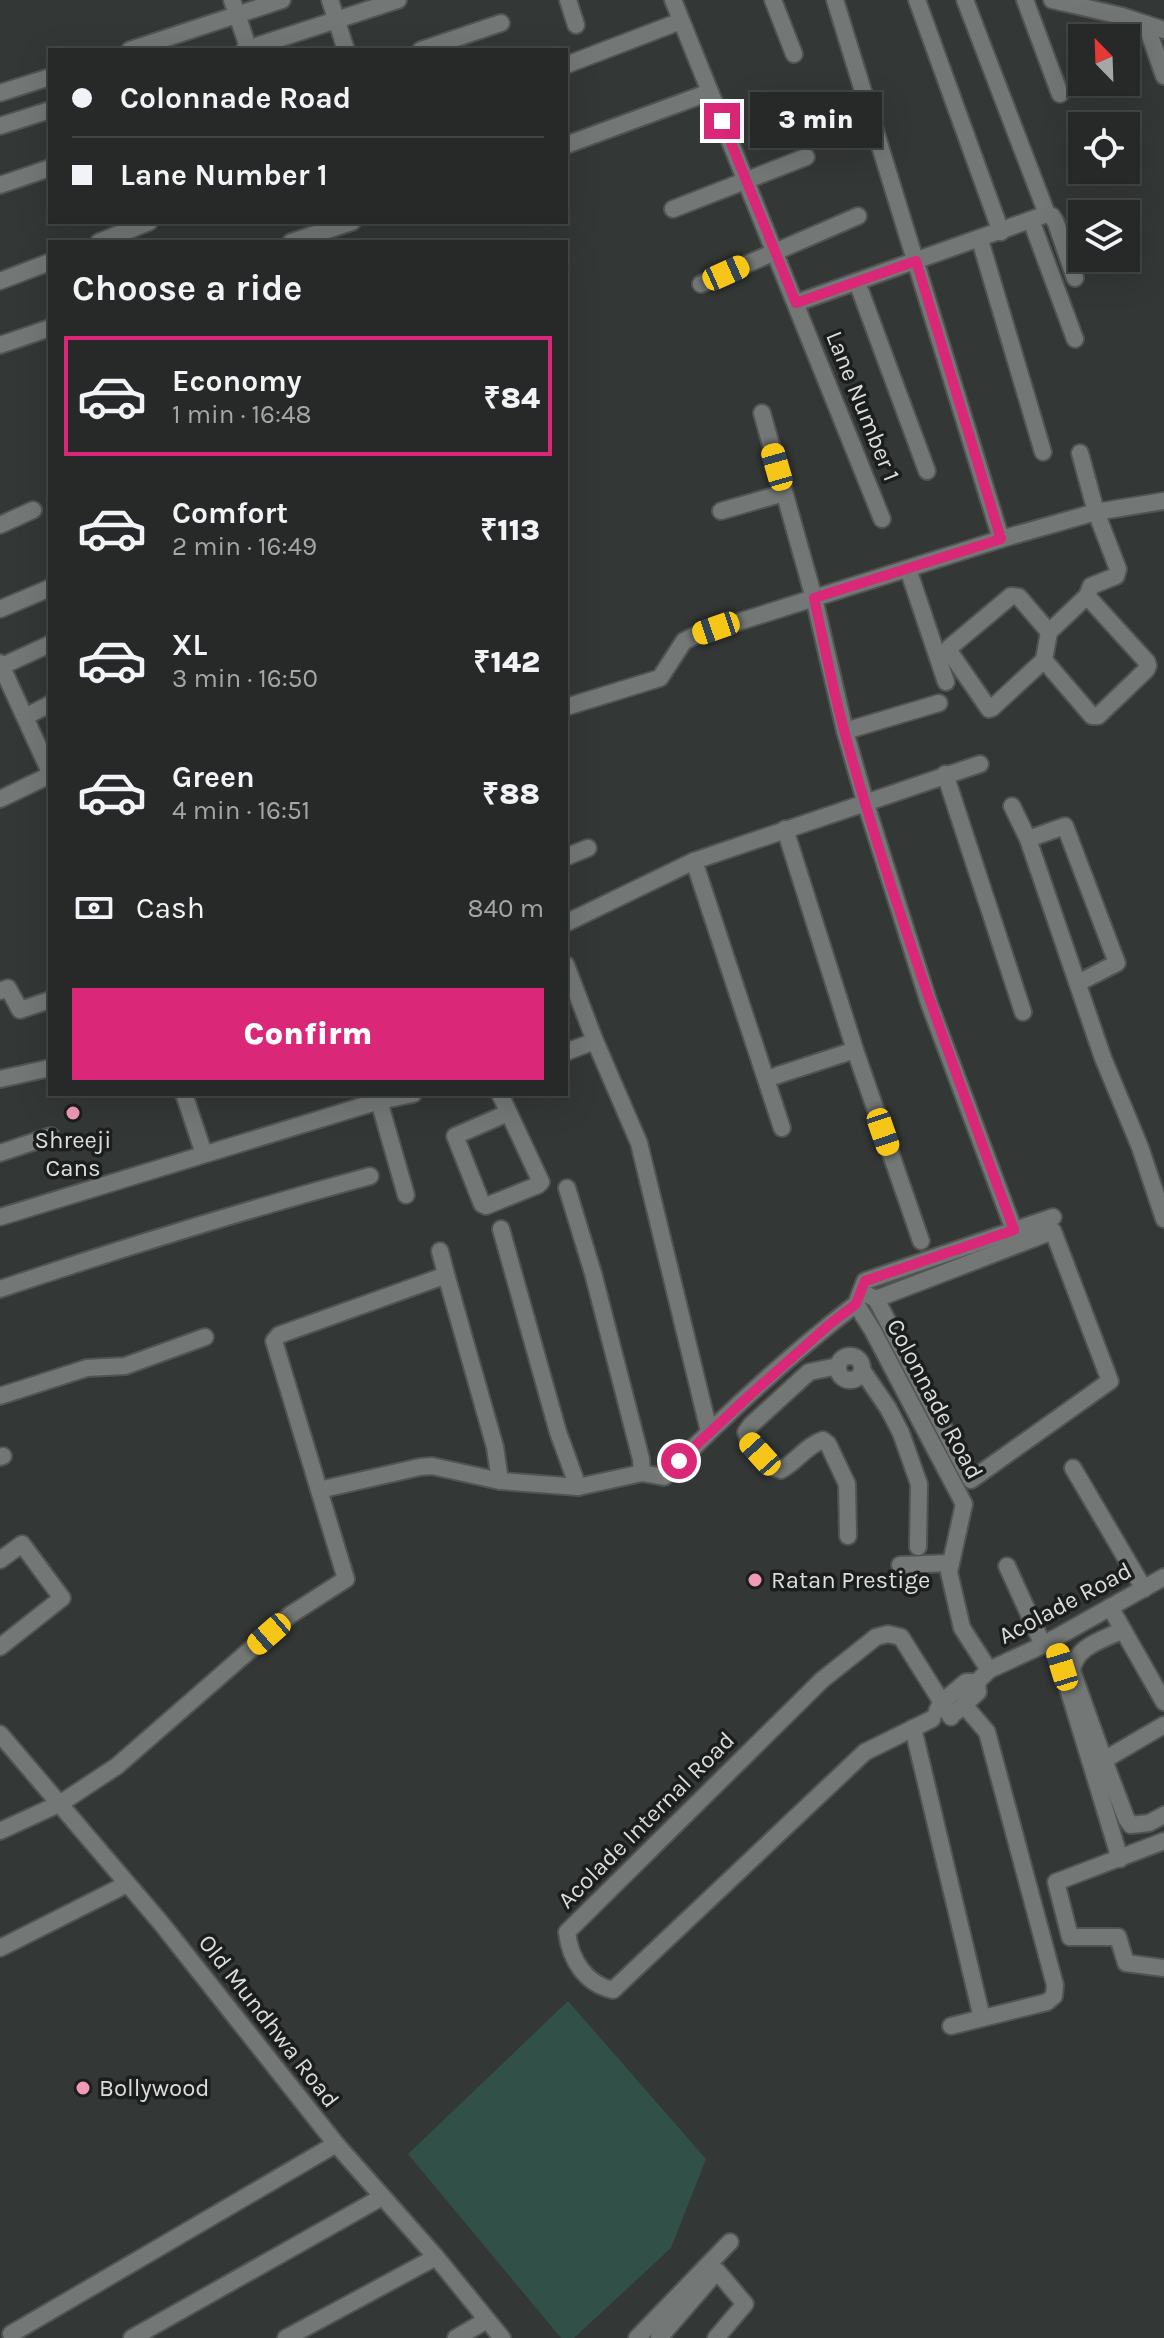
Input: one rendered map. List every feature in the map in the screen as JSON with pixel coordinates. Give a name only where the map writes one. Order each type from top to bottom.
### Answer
[{"type":"street","points":[[135,48],[234,7],[282,0]]},
{"type":"street","points":[[330,0],[345,48]]},
{"type":"street","points":[[253,48],[398,0]]},
{"type":"street","points":[[568,0],[576,25]]},
{"type":"street","name":"Lane Number 1","points":[[673,0],[882,519]]},
{"type":"street","points":[[773,0],[794,54]]},
{"type":"street","points":[[835,0],[1001,539]]},
{"type":"street","points":[[917,0],[1001,232]]},
{"type":"street","points":[[965,0],[1047,214],[1056,223],[1075,278]]},
{"type":"street","points":[[1025,0],[1060,94]]},
{"type":"street","points":[[1052,0],[1122,16],[1164,30]]},
{"type":"street","points":[[234,7],[246,48]]},
{"type":"street","points":[[568,64],[681,21]]},
{"type":"street","points":[[427,48],[501,23]]},
{"type":"street","points":[[1146,24],[1164,76]]},
{"type":"street","points":[[0,93],[48,78]]},
{"type":"street","points":[[568,144],[710,92]]},
{"type":"street","points":[[0,126],[48,111]]},
{"type":"street","points":[[673,209],[806,157]]},
{"type":"street","points":[[0,185],[48,169]]},
{"type":"street","points":[[796,303],[1047,214]]},
{"type":"street","points":[[701,284],[858,216]]},
{"type":"street","points":[[1031,220],[1075,339]]},
{"type":"street","points":[[104,240],[144,224]]},
{"type":"street","points":[[311,233],[345,224]]},
{"type":"street","points":[[980,240],[1043,452]]},
{"type":"street","points":[[0,281],[48,263]]},
{"type":"street","points":[[857,282],[927,471]]},
{"type":"street","points":[[0,345],[48,329]]},
{"type":"street","points":[[762,413],[814,598],[865,801],[929,1003],[1014,1230]]},
{"type":"street","points":[[1049,632],[1019,597],[1011,596],[949,651],[989,709],[992,708],[1044,660],[1049,632],[1087,596],[1091,586],[1118,573],[1096,512],[1080,453]]},
{"type":"street","points":[[721,511],[784,493]]},
{"type":"street","points":[[568,706],[660,678],[684,641],[694,636],[1001,539],[1096,512],[1164,501]]},
{"type":"street","points":[[0,525],[33,510]]},
{"type":"street","points":[[908,569],[946,682]]},
{"type":"street","points":[[0,609],[48,589]]},
{"type":"street","points":[[1044,660],[1092,716],[1098,716],[1146,670],[1147,662],[1087,596]]},
{"type":"street","points":[[48,645],[1,665],[48,769]]},
{"type":"street","points":[[845,731],[939,703]]},
{"type":"street","points":[[25,717],[48,705]]},
{"type":"street","points":[[568,922],[694,861],[980,764]]},
{"type":"street","points":[[945,774],[1023,1012]]},
{"type":"street","points":[[0,799],[48,775]]},
{"type":"street","points":[[1012,806],[1028,839],[1103,1058],[1140,1147],[1164,1219]]},
{"type":"street","points":[[1028,839],[1065,826],[1117,963],[1078,983]]},
{"type":"street","points":[[785,829],[855,1050],[921,1241]]},
{"type":"street","points":[[568,856],[588,848]]},
{"type":"street","points":[[694,861],[782,1128]]},
{"type":"street","points":[[568,970],[639,1143],[709,1431]]},
{"type":"street","points":[[0,991],[8,988],[20,1010],[48,1001]]},
{"type":"street","points":[[568,1051],[595,1041]]},
{"type":"street","points":[[766,1079],[855,1050]]},
{"type":"street","points":[[0,1079],[48,1068]]},
{"type":"street","points":[[185,1096],[204,1154]]},
{"type":"street","points":[[0,1217],[403,1096]]},
{"type":"street","points":[[501,1096],[541,1182],[486,1206],[482,1204],[455,1136],[508,1113]]},
{"type":"street","points":[[379,1101],[406,1195]]},
{"type":"street","points":[[0,1153],[51,1136]]},
{"type":"street","points":[[0,1289],[249,1210],[370,1176]]},
{"type":"street","points":[[319,1490],[432,1466],[500,1481],[578,1487],[642,1473],[593,1273],[567,1188]]},
{"type":"street","points":[[864,1298],[1053,1231],[1110,1381],[971,1480],[864,1298],[865,1281],[1053,1217]]},
{"type":"street","points":[[501,1229],[558,1432],[578,1487]]},
{"type":"street","points":[[440,1251],[495,1447],[500,1481]]},
{"type":"street","points":[[0,1831],[61,1803],[117,1766],[290,1615],[346,1579],[274,1341],[279,1335],[441,1277],[447,1278]]},
{"type":"street","name":"Colonnade Road","points":[[642,1473],[664,1477],[709,1431],[831,1323],[864,1298],[873,1331],[964,1504],[949,1572],[962,1628],[983,1676]]},
{"type":"street","points":[[848,1536],[847,1484],[828,1444],[823,1440],[817,1442],[781,1470],[773,1468],[748,1439],[746,1432],[809,1372],[838,1366],[840,1376],[847,1380],[855,1379],[873,1331]]},
{"type":"street","points":[[0,1396],[87,1368],[125,1366],[205,1337]]},
{"type":"street","points":[[859,1363],[901,1433],[919,1484],[918,1547]]},
{"type":"street","points":[[1073,1468],[1144,1589]]},
{"type":"street","points":[[0,1560],[22,1544],[62,1598],[0,1647]]},
{"type":"street","points":[[900,1565],[951,1563]]},
{"type":"street","points":[[1007,1566],[1048,1642],[1120,1859]]},
{"type":"street","name":"Acolade Road","points":[[983,1676],[1164,1577]]},
{"type":"street","points":[[1110,1607],[1164,1702]]},
{"type":"street","points":[[1123,1630],[1077,1653],[1072,1671],[1126,1818],[1131,1825],[1149,1823],[1164,1815]]},
{"type":"street","name":"Acolade Internal Road","points":[[952,1708],[901,1637],[888,1634],[876,1637],[822,1680],[567,1932],[569,1950],[583,1971],[599,1987],[613,1990],[865,1752],[952,1708],[966,1682],[983,1676]]},
{"type":"street","points":[[951,2026],[1047,2002],[1054,1996],[1055,1985],[987,1732],[952,1708]]},
{"type":"street","points":[[1104,1760],[1164,1725]]},
{"type":"street","points":[[913,1728],[982,2018]]},
{"type":"street","name":"Old Mundhwa Road","points":[[0,1734],[161,1923],[336,2144],[436,2257],[502,2338]]},
{"type":"street","points":[[1164,1841],[1056,1882],[1070,1937],[1118,1937],[1126,1963],[1164,1968]]},
{"type":"street","points":[[0,1948],[127,1884]]},
{"type":"street","points":[[11,2334],[336,2144]]},
{"type":"street","points":[[132,2338],[382,2197]]},
{"type":"street","points":[[637,2338],[730,2242]]},
{"type":"street","points":[[286,2338],[436,2257]]},
{"type":"street","points":[[659,2338],[717,2271],[745,2304],[716,2338]]},
{"type":"street","points":[[456,2338],[487,2320]]},
{"type":"green space","points":[[568,2001],[706,2159],[671,2248],[574,2338],[561,2338],[408,2154]]},
{"type":"place","name":"Shreeji Cans","points":[[73,1113]]},
{"type":"place","name":"Ratan Prestige","points":[[755,1580]]},
{"type":"place","name":"Bollywood","points":[[83,2088]]},
{"type":"route","points":[[679,1461],[709,1431],[856,1304],[865,1281],[1014,1230],[929,1003],[883,859],[845,731],[814,598],[1001,539],[916,261],[796,303],[722,121]]}]
